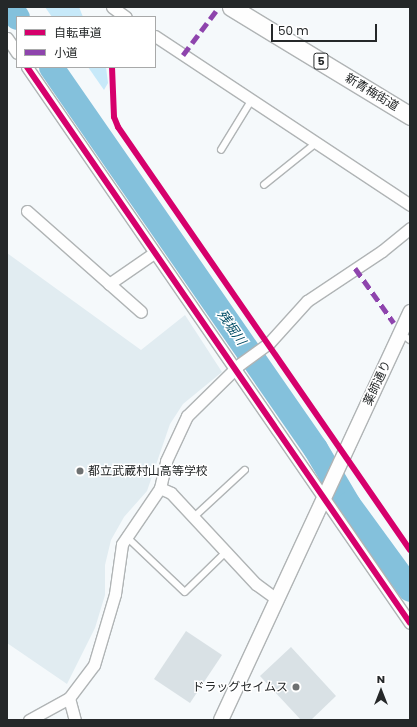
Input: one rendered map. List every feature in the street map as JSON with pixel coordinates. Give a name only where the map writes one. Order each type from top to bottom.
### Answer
[{"type":"main road","name":"新青梅街道","points":[[231,7],[410,116]]},
{"type":"street","points":[[112,7],[125,16]]},
{"type":"street","points":[[156,37],[315,144],[410,205]]},
{"type":"street","points":[[7,38],[16,52]]},
{"type":"street","points":[[28,68],[154,253],[237,367],[410,623]]},
{"type":"street","points":[[26,212],[141,312]]},
{"type":"street","points":[[30,720],[69,698],[85,680],[98,656],[126,536],[160,488],[166,461],[187,416],[237,367],[264,347],[307,301],[382,251],[410,228]]},
{"type":"street","points":[[109,284],[154,253]]},
{"type":"street","name":"薬師通り","points":[[221,720],[343,456],[405,337],[410,312]]},
{"type":"street","points":[[160,488],[171,493],[264,592],[277,599]]},
{"type":"street","points":[[69,698],[75,720]]},
{"type":"lane","points":[[221,150],[251,101]]},
{"type":"lane","points":[[264,185],[315,144]]},
{"type":"lane","points":[[194,517],[246,470]]},
{"type":"lane","points":[[126,536],[185,592],[227,551]]},
{"type":"shaded area","points":[[45,7],[79,7],[83,16],[51,16]]},
{"type":"shaded area","points":[[89,68],[106,68],[108,83],[104,90]]},
{"type":"shaded area","name":"都立武蔵村山高等学校","points":[[7,253],[141,350],[185,315],[222,372],[183,404],[170,424],[147,491],[124,517],[111,540],[105,565],[105,595],[95,628],[67,684],[7,643]]},
{"type":"building","points":[[186,631],[222,655],[190,703],[154,679]]},
{"type":"building","points":[[291,647],[336,696],[311,720],[301,720],[260,676]]},
{"type":"waterway","name":"残堀川","points":[[10,7],[16,16]]},
{"type":"waterway","name":"残堀川","points":[[52,68],[315,448],[348,504],[410,589]]},
{"type":"marked path","points":[[183,55],[219,7]]},
{"type":"marked path","points":[[355,268],[394,323]]},
{"type":"cycle path","points":[[28,68],[410,623]]},
{"type":"cycle path","points":[[112,68],[114,117],[118,127],[410,550]]},
{"type":"place","name":"都立武蔵村山高等学校","points":[[80,471]]},
{"type":"place","name":"ドラッグセイムス","points":[[296,687]]}]
